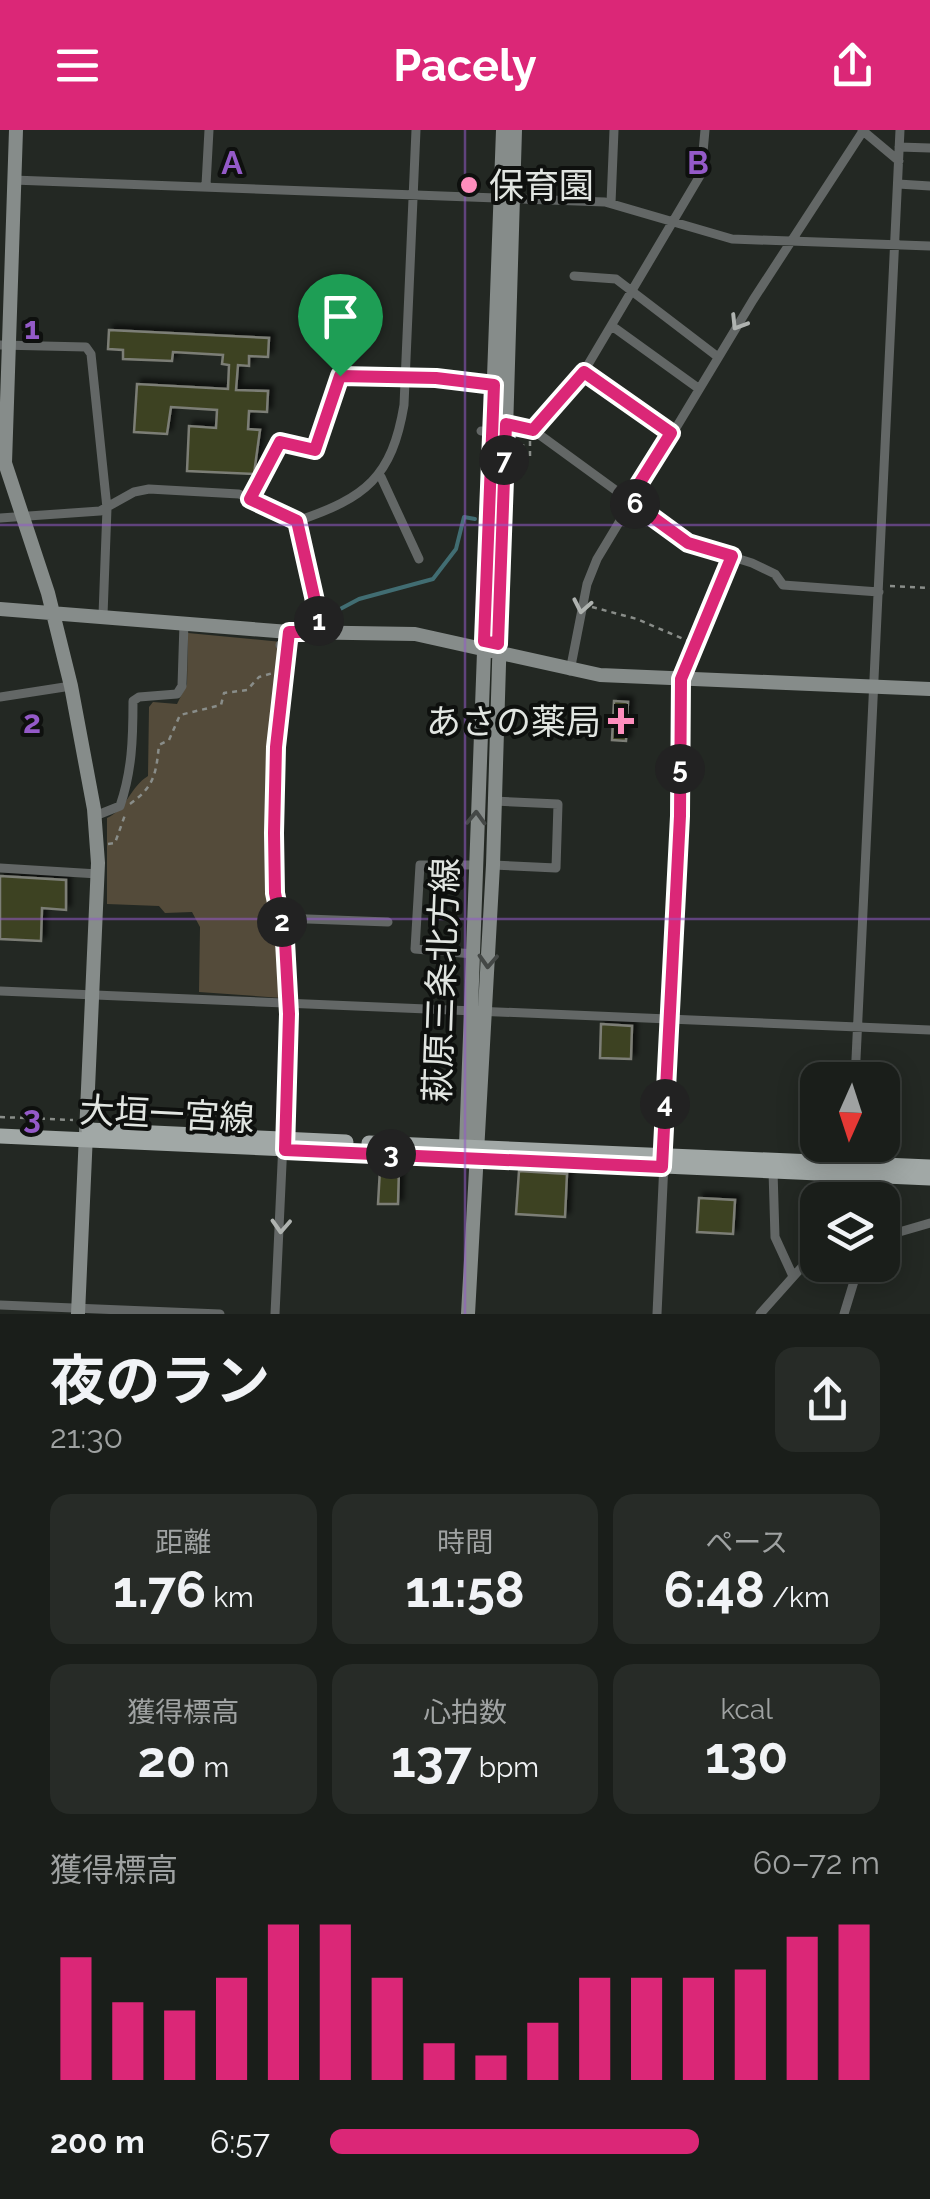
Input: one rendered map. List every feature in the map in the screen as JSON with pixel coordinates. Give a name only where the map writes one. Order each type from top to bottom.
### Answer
[{"type":"main road","name":"大垣一宮線","points":[[0,1126],[285,1144],[848,1169],[930,1178]]},
{"type":"main road","name":"大垣一宮線","points":[[0,1136],[86,1130]]},
{"type":"main road","name":"大垣一宮線","points":[[662,1162],[773,1171],[930,1167]]},
{"type":"street","points":[[16,130],[7,179],[2,463],[53,612],[71,686],[97,846],[79,1311]]},
{"type":"street","points":[[206,186],[209,130]]},
{"type":"street","points":[[297,521],[381,477],[398,437],[406,376],[416,130]]},
{"type":"street","name":"萩原三条北方線","points":[[478,1013],[473,954],[474,865],[506,424],[507,198],[503,130]]},
{"type":"street","name":"萩原三条北方線","points":[[468,1314],[478,1013],[493,865],[490,651],[494,385],[507,198],[516,130]]},
{"type":"street","points":[[611,203],[614,130]]},
{"type":"street","points":[[481,432],[529,432],[584,372],[702,174],[705,130]]},
{"type":"street","points":[[570,670],[582,605],[597,559],[698,388],[862,130],[899,161]]},
{"type":"street","points":[[856,1062],[870,687],[879,589],[900,130]]},
{"type":"street","points":[[899,147],[930,148]]},
{"type":"street","points":[[7,179],[611,203],[732,239],[930,246]]},
{"type":"street","points":[[898,184],[930,186]]},
{"type":"street","points":[[574,276],[616,279],[718,357]]},
{"type":"street","points":[[612,326],[698,388]]},
{"type":"street","points":[[3,346],[86,348],[92,354],[106,508],[104,614]]},
{"type":"street","points":[[584,372],[671,433]]},
{"type":"street","points":[[250,499],[280,442],[315,450],[340,376],[406,376],[494,385]]},
{"type":"street","points":[[506,424],[529,432],[688,543],[775,574],[783,585],[879,589]]},
{"type":"street","points":[[381,477],[419,559]]},
{"type":"street","points":[[0,518],[106,508],[134,492],[149,489],[220,492],[250,499],[297,521]]},
{"type":"street","points":[[297,521],[322,632]]},
{"type":"street","points":[[657,1314],[680,816],[681,679],[698,646],[732,556]]},
{"type":"street","points":[[0,609],[104,614],[285,639],[322,632],[415,634],[570,670],[681,679],[930,689]]},
{"type":"street","points":[[285,639],[291,646],[309,615]]},
{"type":"street","points":[[94,816],[120,806],[126,789],[127,769],[133,760],[133,701],[139,696],[178,694],[182,686],[184,623]]},
{"type":"street","points":[[275,1314],[289,1014],[281,918],[275,893],[276,747],[285,639]]},
{"type":"street","points":[[0,697],[71,686]]},
{"type":"street","points":[[493,865],[556,868],[558,804],[494,800]]},
{"type":"street","points":[[473,954],[415,950],[420,865],[474,865]]},
{"type":"street","points":[[0,868],[98,874]]},
{"type":"street","points":[[281,918],[388,922]]},
{"type":"street","points":[[0,992],[930,1030]]},
{"type":"street","points":[[849,1162],[849,1182]]},
{"type":"street","points":[[773,1171],[775,1237],[792,1274]]},
{"type":"street","points":[[900,1232],[930,1223]]},
{"type":"street","points":[[760,1314],[800,1266]]},
{"type":"street","points":[[844,1314],[854,1282]]},
{"type":"street","points":[[0,1305],[220,1314]]},
{"type":"path","points":[[879,589],[930,588]]},
{"type":"path","points":[[582,605],[637,619],[698,646]]},
{"type":"path","points":[[97,846],[115,843],[128,805],[152,784],[160,765],[159,745],[169,740],[180,714],[221,705],[224,693],[247,690],[259,677],[279,670]]},
{"type":"path","points":[[0,1117],[86,1130]]},
{"type":"shaded area","points":[[188,633],[282,642],[272,820],[282,998],[199,992],[200,927],[192,912],[165,913],[159,906],[107,904],[107,818],[148,776],[149,707],[153,702],[177,704],[187,684]]},
{"type":"building","points":[[109,330],[269,338],[268,357],[249,356],[249,366],[238,365],[236,390],[268,391],[267,412],[249,411],[248,429],[260,430],[254,474],[187,471],[189,426],[216,428],[217,410],[171,407],[167,434],[134,432],[137,384],[228,389],[229,365],[222,364],[223,355],[173,352],[172,361],[123,359],[123,350],[108,349]]},
{"type":"building","points":[[614,701],[628,702],[626,741],[612,740]]},
{"type":"building","points":[[0,876],[66,880],[66,910],[42,908],[41,941],[0,939]]},
{"type":"building","points":[[601,1024],[632,1026],[631,1059],[600,1058]]},
{"type":"building","points":[[380,1169],[399,1169],[398,1204],[378,1204]]},
{"type":"building","points":[[519,1171],[567,1174],[565,1217],[516,1214]]},
{"type":"building","points":[[699,1198],[735,1200],[733,1234],[697,1232]]},
{"type":"waterway","points":[[327,616],[359,599],[433,579],[456,549],[464,517],[475,519]]},
{"type":"place","name":"保育園","points":[[469,185]]},
{"type":"place","name":"あさの薬局","points":[[621,721]]},
{"type":"route","points":[[584,372],[671,433],[629,500],[688,543],[732,556],[698,646],[681,679],[680,816],[662,1167],[285,1150],[289,1014],[285,941],[275,893],[276,747],[289,632],[322,632],[297,521],[279,516],[250,499],[280,442],[315,450],[340,376],[406,376],[494,385],[484,641],[498,644],[506,424],[533,430],[584,372]]}]
